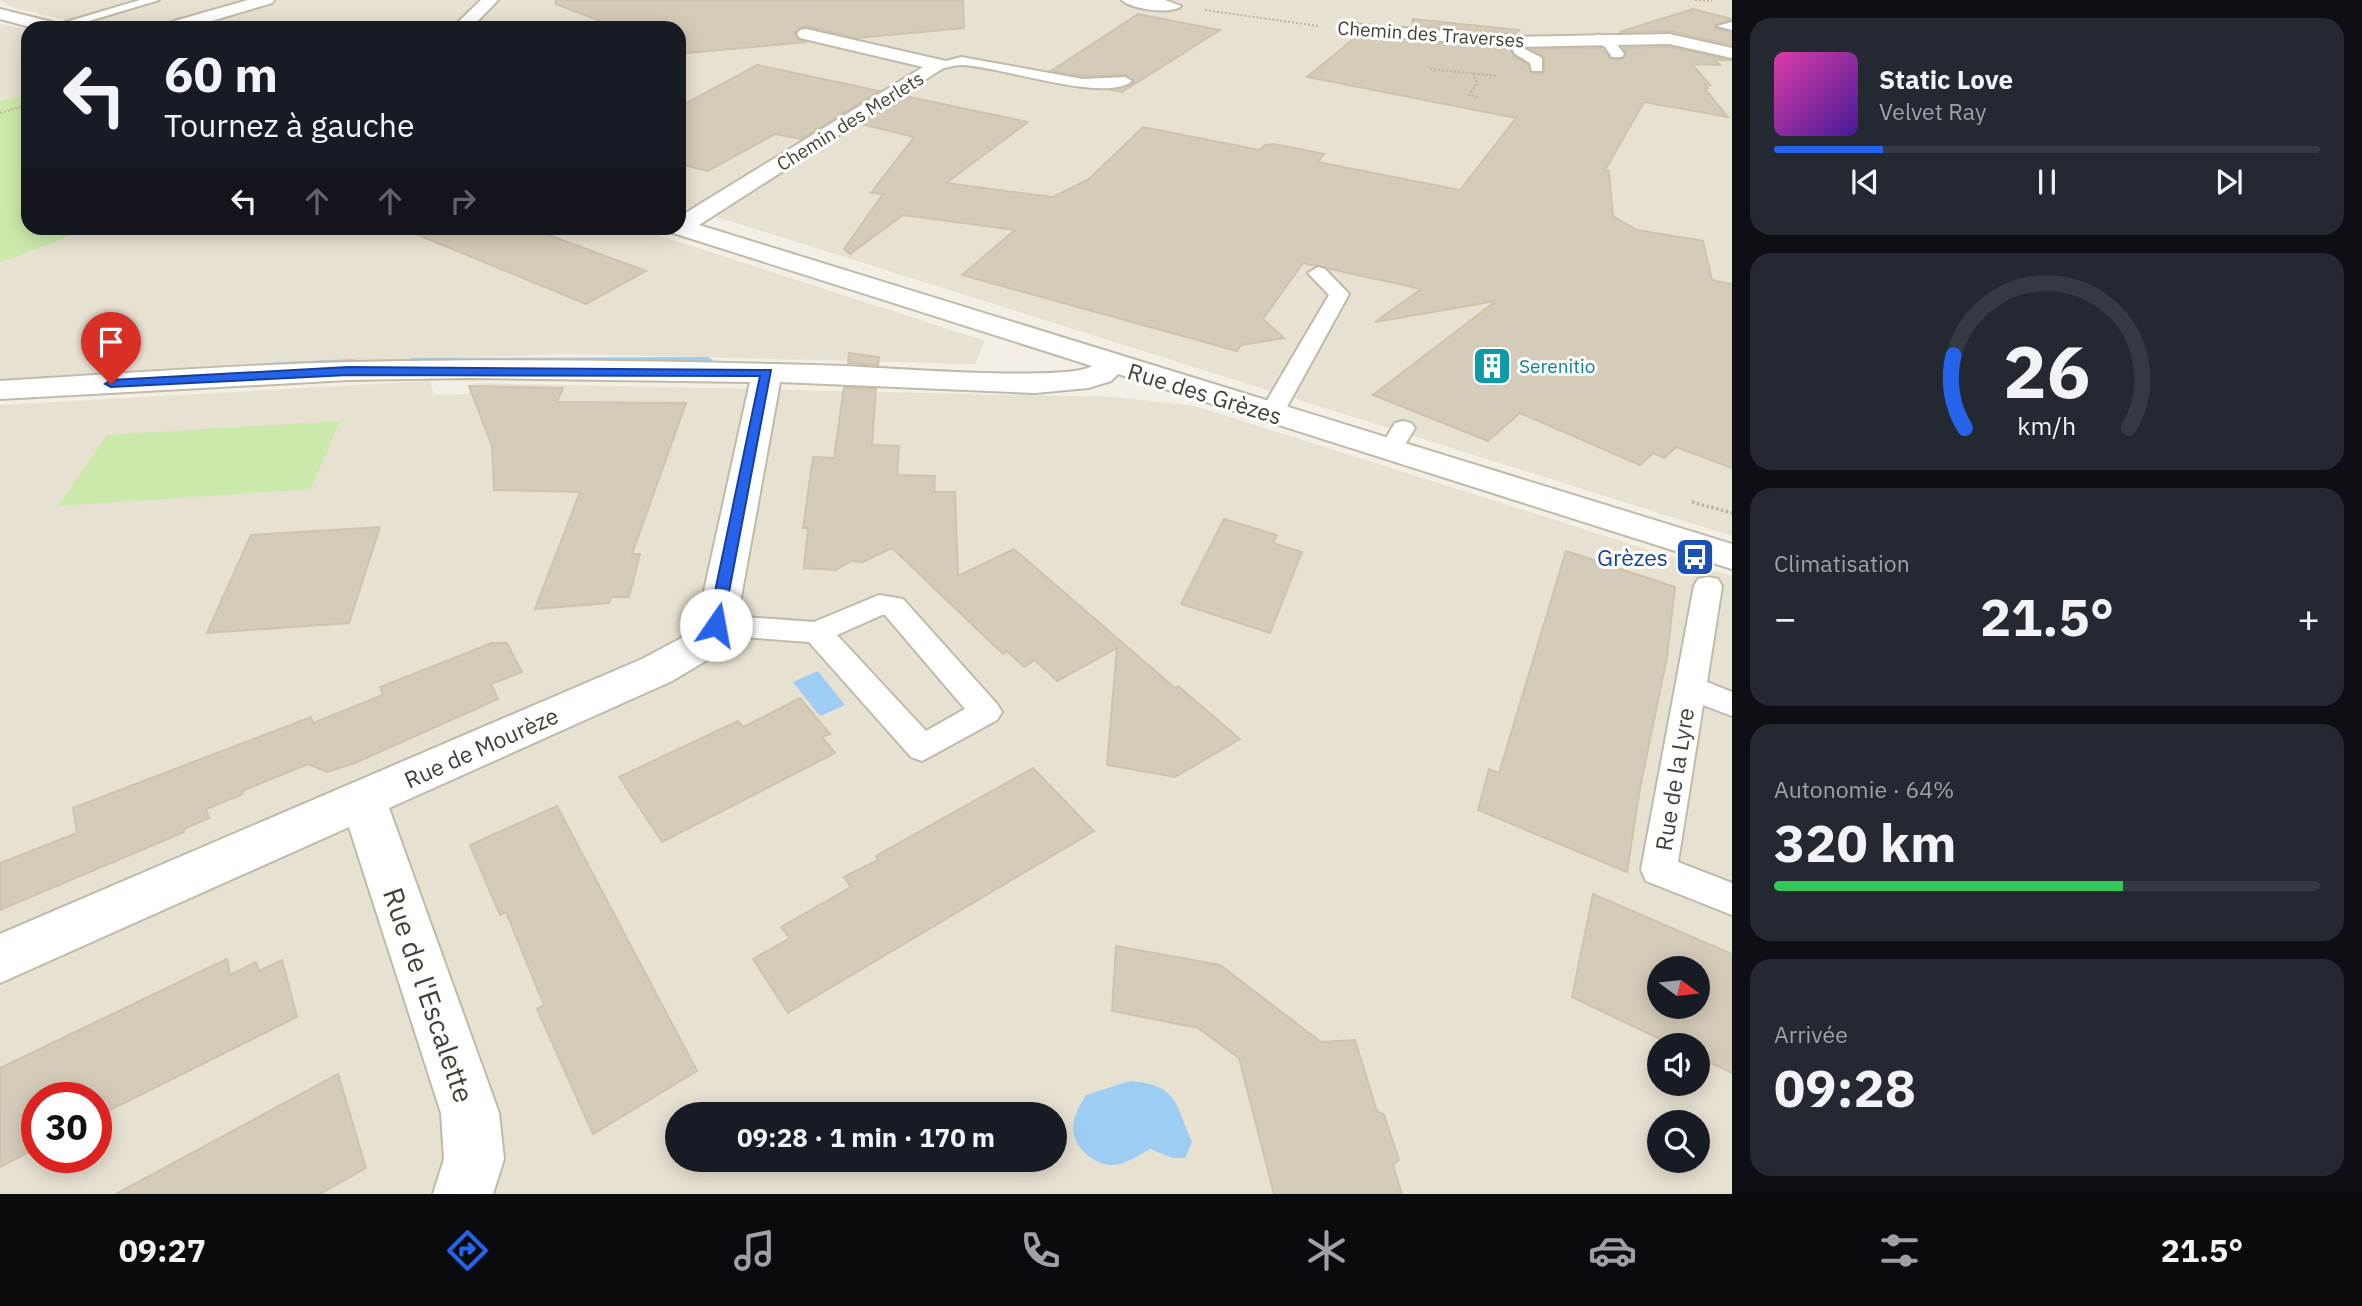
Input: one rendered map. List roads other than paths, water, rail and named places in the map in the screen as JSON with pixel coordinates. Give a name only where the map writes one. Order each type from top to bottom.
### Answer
[{"type":"street","points":[[194,21],[266,0]]},
{"type":"street","points":[[468,21],[490,0]]},
{"type":"street","points":[[1130,0],[1173,6]]},
{"type":"street","points":[[0,14],[26,21]]},
{"type":"street","name":"Chemin des Traverses","points":[[1350,29],[1515,42],[1669,38],[1732,53]]},
{"type":"street","name":"Chemin des Merlets","points":[[806,34],[939,65]]},
{"type":"street","name":"Chemin des Merlets","points":[[686,223],[939,65]]},
{"type":"street","name":"Rue des Grèzes","points":[[686,229],[1271,414],[1397,439],[1732,557]]},
{"type":"street","points":[[990,380],[1038,364],[1051,344]]},
{"type":"street","points":[[0,390],[348,371],[767,373],[990,380],[1035,384],[1088,379],[1100,375],[1111,364]]},
{"type":"street","points":[[716,625],[767,373]]},
{"type":"street","name":"Rue de Mourèze","points":[[0,959],[657,670],[703,644],[716,625]]},
{"type":"street","name":"Rue de l'Escalette","points":[[363,799],[470,1114],[474,1159],[463,1194]]},
{"type":"lane","points":[[78,21],[153,0]]},
{"type":"lane","points":[[1600,38],[1610,44],[1616,54]]},
{"type":"lane","points":[[1515,42],[1520,51],[1537,61],[1537,68]]},
{"type":"lane","points":[[939,65],[961,61],[1083,83],[1125,81]]},
{"type":"lane","points":[[1271,414],[1339,295],[1318,273]]},
{"type":"lane","name":"Rue de la Lyre","points":[[1708,586],[1659,870],[1732,899]]},
{"type":"lane","points":[[716,625],[817,632],[879,605],[892,606],[986,712],[922,748],[817,632]]},
{"type":"lane","name":"Rue de la Lyre","points":[[1689,688],[1732,704]]},
{"type":"water","points":[[818,671],[845,705],[820,716],[793,682]]},
{"type":"water","points":[[1130,1081],[1158,1087],[1173,1098],[1192,1142],[1185,1158],[1173,1158],[1150,1149],[1114,1165],[1099,1162],[1080,1147],[1073,1126],[1086,1095]]},
{"type":"waterway","points":[[412,361],[708,360]]},
{"type":"waterway","points":[[265,366],[353,362]]},
{"type":"place","name":"Serenitio","points":[[1492,366]]},
{"type":"place","name":"Grèzes","points":[[1695,557]]}]
